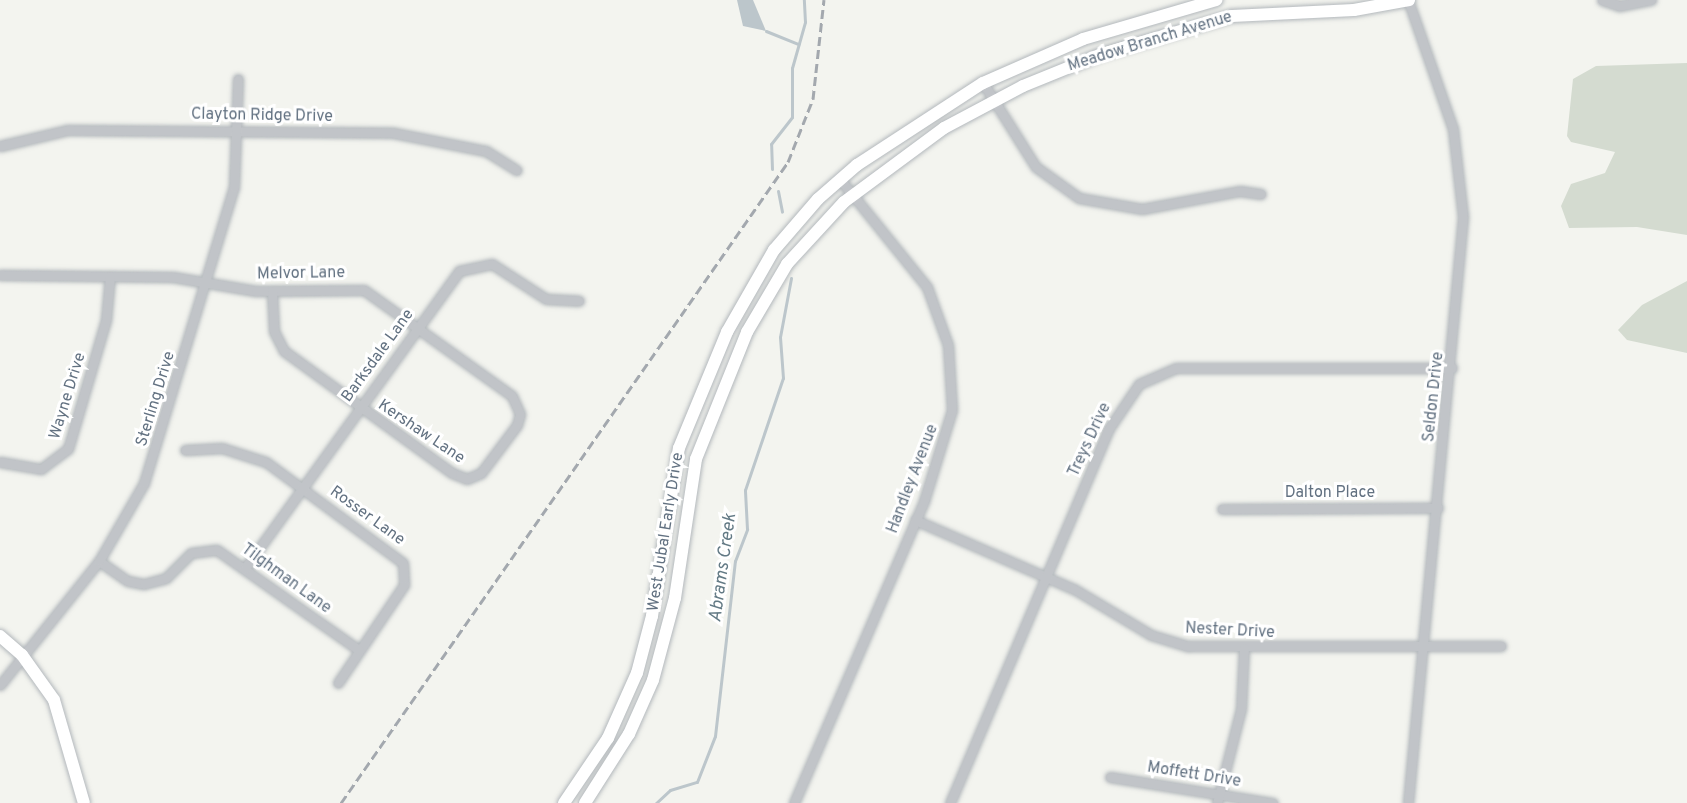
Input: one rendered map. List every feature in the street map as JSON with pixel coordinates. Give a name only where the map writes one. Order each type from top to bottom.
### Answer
[{"type":"main road","name":"Meadow Branch Avenue","points":[[840,179],[904,131],[983,83],[1083,39],[1216,0]]},
{"type":"main road","name":"Meadow Branch Avenue","points":[[853,194],[925,140],[993,100],[1102,54],[1219,19],[1276,5],[1354,10],[1408,0]]},
{"type":"main road","name":"West Jubal Early Drive","points":[[564,803],[608,738],[637,673],[652,616],[680,448],[727,332],[774,250],[840,179]]},
{"type":"main road","name":"West Jubal Early Drive","points":[[585,803],[629,734],[653,680],[673,607],[696,459],[747,332],[791,259],[853,194]]},
{"type":"main road","points":[[0,636],[22,655],[54,700],[84,803]]},
{"type":"street","name":"Seldon Drive","points":[[1408,0],[1445,100],[1463,189],[1452,368],[1408,803]]},
{"type":"street","points":[[1602,0],[1619,6],[1651,0]]},
{"type":"street","name":"Sterling Drive","points":[[0,686],[22,655],[99,561],[148,473],[234,187],[238,130],[238,79]]},
{"type":"street","points":[[983,83],[1036,167],[1090,202],[1142,209],[1240,192],[1261,194]]},
{"type":"street","name":"Clayton Ridge Drive","points":[[0,147],[67,130],[238,130],[422,136],[486,151],[516,171]]},
{"type":"street","name":"Handley Avenue","points":[[794,803],[915,520],[949,432],[953,389],[948,345],[921,278],[840,179]]},
{"type":"street","name":"Barksdale Lane","points":[[245,568],[304,489],[360,406],[453,277],[480,262],[505,268],[546,299],[579,300]]},
{"type":"street","name":"Melvor Lane","points":[[0,275],[110,276],[206,282],[272,291],[364,290],[417,326],[515,400],[520,417],[502,446]]},
{"type":"street","name":"Wayne Drive","points":[[0,462],[41,469],[68,449],[106,320],[110,276]]},
{"type":"street","name":"Kershaw Lane","points":[[272,291],[274,331],[281,348],[460,477],[481,473],[502,446]]},
{"type":"street","name":"Treys Drive","points":[[950,803],[1118,411],[1149,377],[1176,368],[1452,368]]},
{"type":"street","name":"Rosser Lane","points":[[185,450],[236,450],[266,462],[396,554],[405,567],[404,585],[338,683]]},
{"type":"street","name":"Dalton Place","points":[[1222,509],[1438,508]]},
{"type":"street","name":"Nester Drive","points":[[915,520],[1047,576],[1164,640],[1244,648],[1501,646]]},
{"type":"street","name":"Tilghman Lane","points":[[99,561],[139,584],[162,580],[185,557],[205,549],[221,552],[359,650]]},
{"type":"street","points":[[1218,799],[1241,709],[1244,648]]},
{"type":"street","name":"Moffett Drive","points":[[1110,777],[1218,799],[1273,803]]},
{"type":"shaded area","points":[[737,0],[753,0],[766,31],[743,26]]},
{"type":"shaded area","points":[[1687,63],[1687,235],[1637,227],[1569,228],[1561,206],[1571,184],[1605,173],[1615,152],[1571,142],[1567,136],[1573,79],[1596,66]]},
{"type":"shaded area","points":[[1687,281],[1687,353],[1627,340],[1618,330],[1642,305]]},
{"type":"waterway","name":"Abrams Creek","points":[[772,169],[771,144],[792,117],[792,68],[805,22],[804,0]]},
{"type":"waterway","points":[[766,31],[799,44]]},
{"type":"waterway","name":"Abrams Creek","points":[[778,191],[782,212]]},
{"type":"waterway","name":"Abrams Creek","points":[[656,803],[670,790],[697,782],[715,736],[735,561],[747,529],[745,490],[783,378],[780,337],[791,278]]},
{"type":"railway","points":[[341,803],[788,162],[813,99],[824,0]]}]
